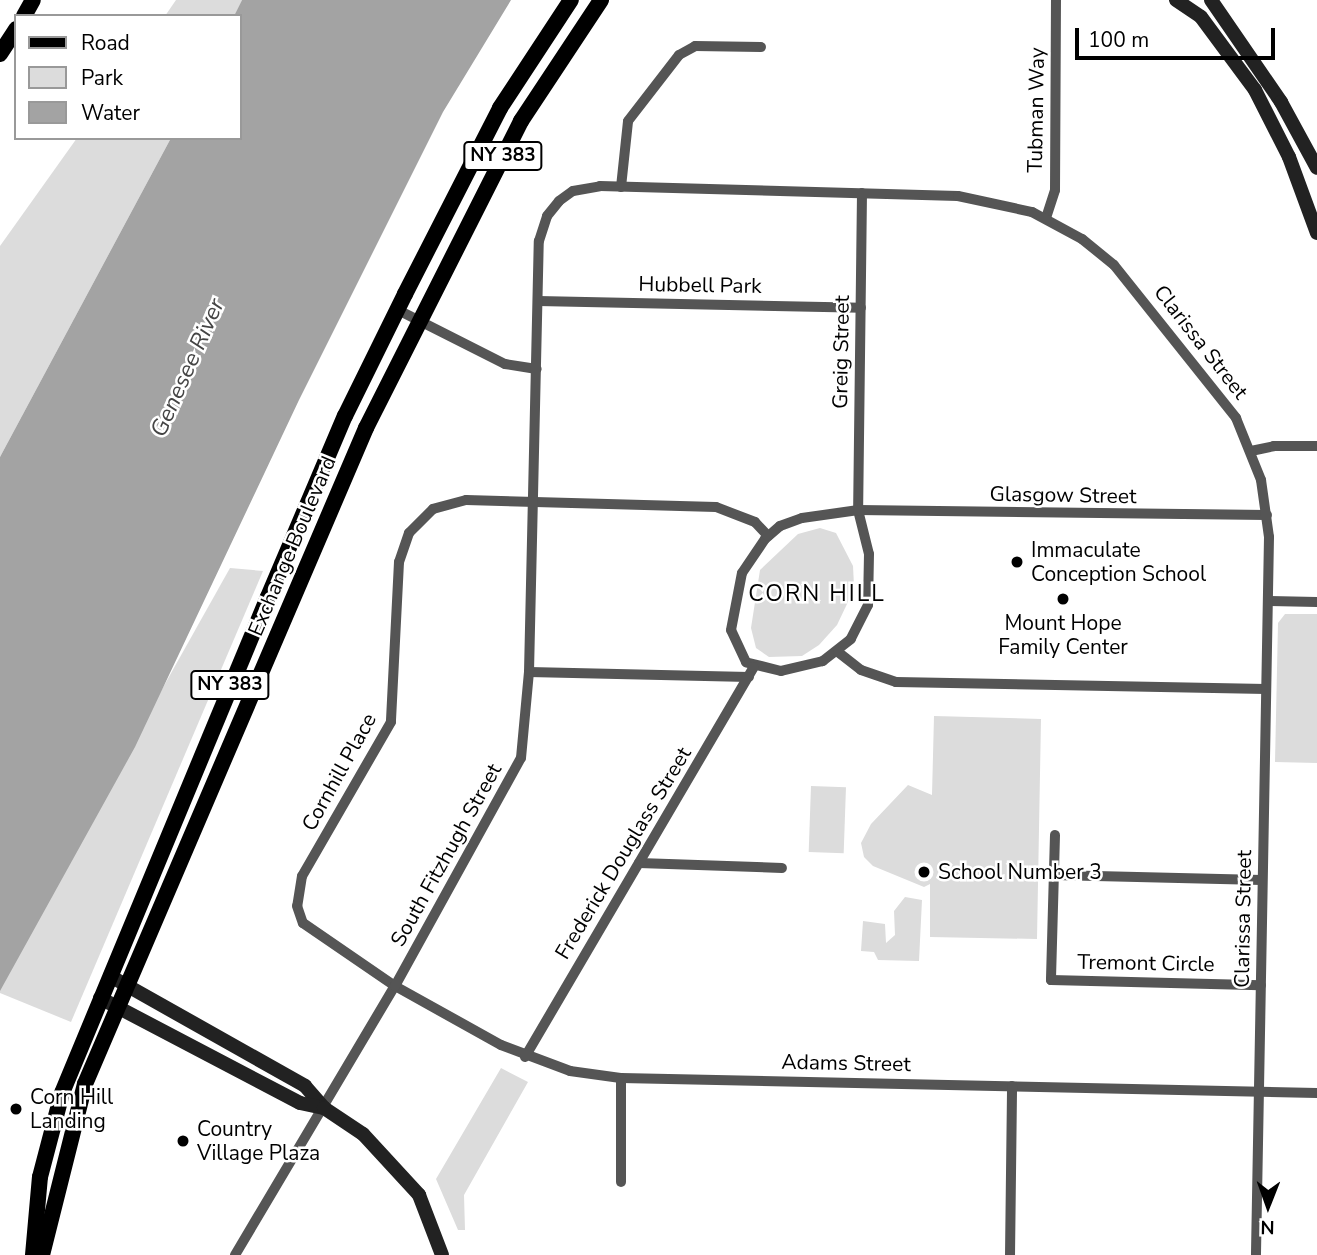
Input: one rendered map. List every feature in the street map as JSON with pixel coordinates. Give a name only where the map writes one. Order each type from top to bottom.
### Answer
[{"type":"main road","name":"Exchange Boulevard","points":[[33,1255],[35,1202],[50,1132],[100,998],[335,439],[500,108],[571,0]]},
{"type":"main road","name":"Exchange Boulevard","points":[[42,1255],[72,1121],[127,984],[356,450],[418,320],[533,99],[601,0]]},
{"type":"main road","points":[[1177,0],[1205,22],[1255,90],[1289,157],[1317,233]]},
{"type":"main road","points":[[1211,0],[1281,102],[1317,168]]},
{"type":"main road","points":[[0,54],[14,33]]},
{"type":"main road","points":[[110,976],[305,1086],[324,1108],[363,1134],[405,1177],[426,1209],[442,1255]]},
{"type":"main road","points":[[100,998],[300,1103],[324,1108]]},
{"type":"street","name":"Tubman Way","points":[[1046,218],[1055,190],[1056,0]]},
{"type":"street","points":[[621,187],[626,127],[679,55],[695,46],[761,47]]},
{"type":"street","name":"Clarissa Street","points":[[538,301],[539,241],[552,207],[583,187],[974,198],[1046,218],[1114,265],[1214,386],[1251,451],[1267,515],[1268,601],[1255,1255]]},
{"type":"street","name":"Greig Street","points":[[858,510],[862,193]]},
{"type":"street","name":"Hubbell Park","points":[[538,301],[861,308]]},
{"type":"street","name":"South Fitzhugh Street","points":[[235,1255],[395,986],[518,766],[525,741],[529,672],[538,301]]},
{"type":"street","points":[[398,310],[505,364],[537,369]]},
{"type":"street","points":[[1251,451],[1274,446],[1317,446]]},
{"type":"street","name":"Cornhill Place","points":[[395,986],[310,930],[298,915],[299,885],[391,722],[398,570],[408,533],[433,509],[450,502],[533,502]]},
{"type":"street","points":[[533,502],[716,507],[755,522],[768,536]]},
{"type":"street","points":[[529,672],[751,672],[802,668],[838,652],[858,630],[870,594],[869,554],[858,510],[802,518],[768,536],[742,573],[731,617],[738,654],[751,672]]},
{"type":"street","name":"Glasgow Street","points":[[858,510],[1267,515]]},
{"type":"street","points":[[1268,601],[1317,602]]},
{"type":"street","points":[[838,652],[862,670],[896,682],[1266,689]]},
{"type":"street","name":"Frederick Douglass Street","points":[[524,1057],[751,672]]},
{"type":"street","name":"Tremont Circle","points":[[1055,835],[1051,980],[1261,985]]},
{"type":"street","points":[[639,863],[782,868]]},
{"type":"street","points":[[1054,875],[1262,880]]},
{"type":"street","name":"Adams Street","points":[[395,986],[524,1057],[570,1071],[621,1078],[1317,1093]]},
{"type":"street","points":[[621,1078],[621,1182]]},
{"type":"street","points":[[1010,1255],[1012,1086]]},
{"type":"green space","points":[[176,0],[242,0],[235,14],[166,14]]},
{"type":"green space","points":[[76,140],[170,140],[0,457],[0,246]]},
{"type":"green space","points":[[820,528],[836,533],[853,566],[854,586],[847,604],[837,625],[819,645],[802,656],[769,657],[756,648],[751,628],[760,570],[798,534]]},
{"type":"green space","points":[[230,568],[263,571],[71,1022],[0,993],[0,978]]},
{"type":"green space","points":[[1285,614],[1317,614],[1317,763],[1275,762],[1278,623]]},
{"type":"green space","points":[[934,716],[1041,719],[1037,939],[930,937],[930,884],[924,887],[873,866],[864,857],[861,843],[871,824],[908,785],[932,795]]},
{"type":"green space","points":[[811,786],[846,787],[844,853],[809,852]]},
{"type":"green space","points":[[905,897],[922,900],[919,961],[878,960],[874,952],[861,951],[863,921],[885,924],[886,943],[895,935],[894,911]]},
{"type":"green space","points":[[501,1068],[528,1082],[464,1195],[465,1230],[458,1230],[436,1179]]},
{"type":"water","name":"Genesee River","points":[[242,0],[511,0],[443,112],[299,400],[135,747],[0,991],[0,457],[170,140],[242,140],[242,14],[235,14]]},
{"type":"place","name":"Immaculate Conception School","points":[[1017,562]]},
{"type":"place","name":"Mount Hope Family Center","points":[[1063,599]]},
{"type":"place","name":"School Number 3","points":[[924,872]]},
{"type":"place","name":"Corn Hill Landing","points":[[16,1109]]},
{"type":"place","name":"Country Village Plaza","points":[[183,1141]]},
{"type":"district","name":"CORN HILL","points":[[817,594]]}]
